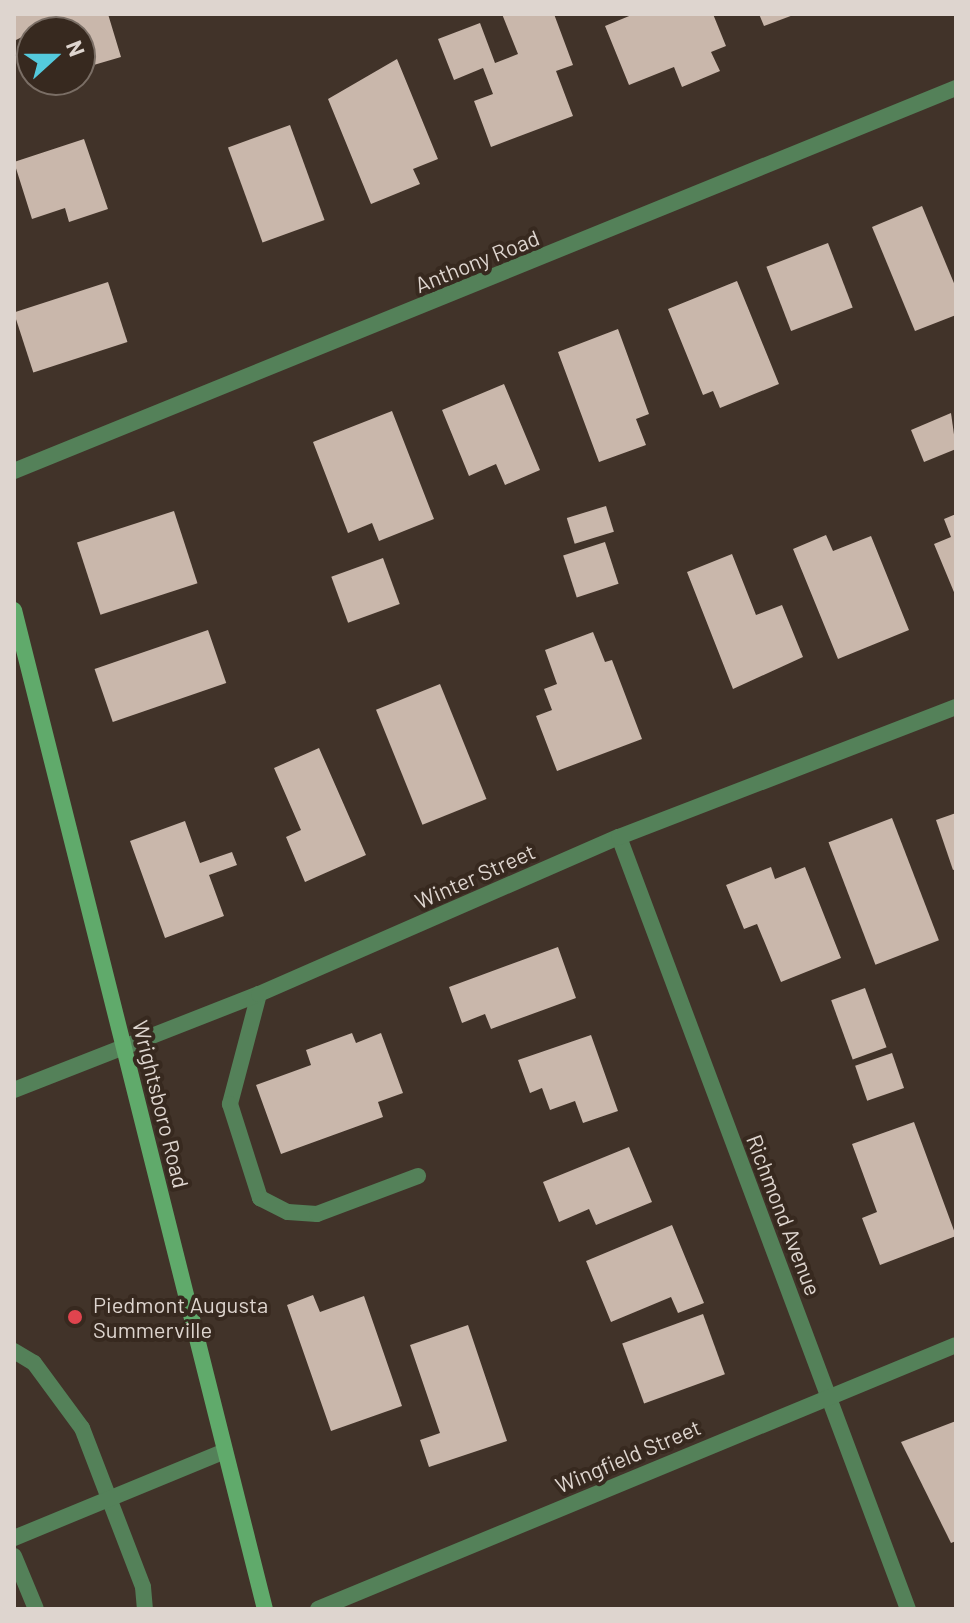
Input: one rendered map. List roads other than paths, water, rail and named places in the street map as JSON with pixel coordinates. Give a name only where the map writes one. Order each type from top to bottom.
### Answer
[{"type":"main road","name":"Wrightsboro Road","points":[[14,610],[265,1609]]},
{"type":"street","name":"Anthony Road","points":[[14,471],[956,88]]},
{"type":"street","name":"Winter Street","points":[[14,1090],[259,994],[619,837],[956,707]]},
{"type":"street","name":"Richmond Avenue","points":[[619,837],[908,1609]]},
{"type":"street","points":[[259,994],[230,1104],[260,1198],[288,1212],[317,1214],[418,1176]]},
{"type":"street","name":"Wingfield Street","points":[[318,1609],[956,1345]]},
{"type":"street","points":[[14,1351],[34,1363],[82,1428],[110,1497],[145,1609]]},
{"type":"street","points":[[14,1538],[225,1451]]},
{"type":"street","points":[[14,1556],[18,1576],[36,1609]]},
{"type":"place","name":"Piedmont Augusta Summerville","points":[[75,1317]]}]
